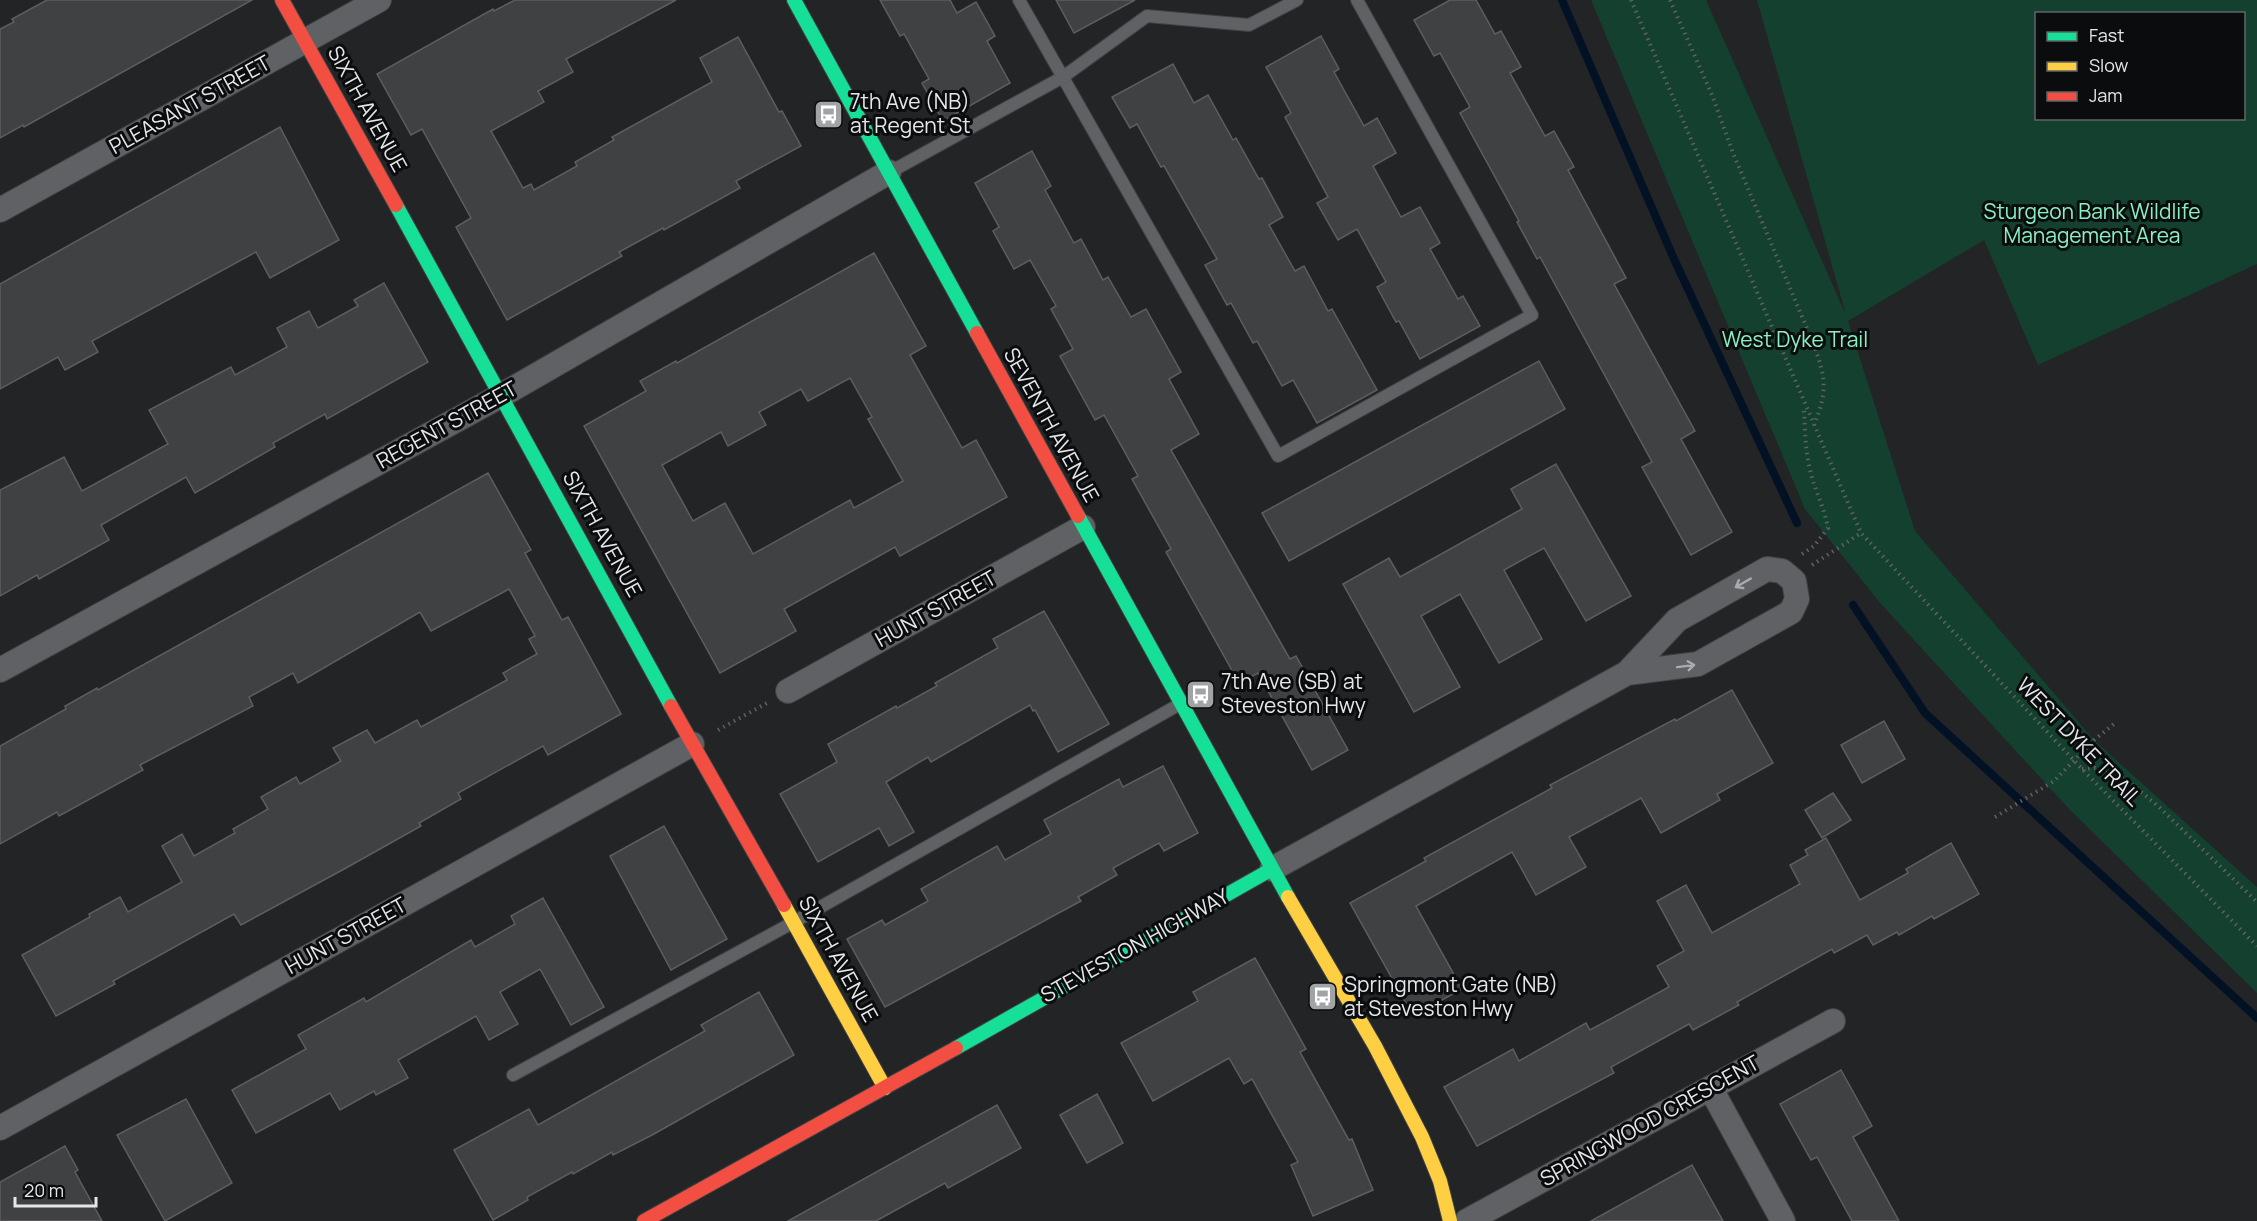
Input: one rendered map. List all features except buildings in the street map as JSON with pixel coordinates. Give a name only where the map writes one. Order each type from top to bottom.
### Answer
[{"type":"street","name":"SIXTH AVENUE","points":[[282,0],[885,1088]]},
{"type":"street","name":"PLEASANT STREET","points":[[0,210],[379,0]]},
{"type":"street","name":"SEVENTH AVENUE","points":[[794,0],[1272,869],[1404,1100],[1440,1181],[1450,1221]]},
{"type":"street","name":"REGENT STREET","points":[[0,670],[502,395],[889,172]]},
{"type":"street","name":"HUNT STREET","points":[[788,691],[1083,527]]},
{"type":"street","name":"STEVESTON HIGHWAY","points":[[644,1221],[885,1088],[1272,869],[1628,673],[1677,620],[1767,569],[1782,571],[1794,581],[1797,599],[1791,612],[1698,664],[1628,673]]},
{"type":"street","name":"HUNT STREET","points":[[0,1128],[693,744]]},
{"type":"street","name":"SPRINGWOOD CRESCENT","points":[[1467,1221],[1833,1020]]},
{"type":"street","points":[[1711,1089],[1784,1221]]},
{"type":"lane","points":[[1019,0],[1278,456],[1532,315],[1357,0]]},
{"type":"lane","points":[[889,172],[1063,77],[1147,16],[1249,25],[1297,0]]},
{"type":"lane","points":[[513,1075],[794,922],[1181,704]]},
{"type":"path","name":"WEST DYKE TRAIL","points":[[1631,0],[1861,533],[2082,769],[2257,946]]},
{"type":"path","points":[[1670,0],[1712,95],[1733,153],[1823,371],[1825,389],[1814,426]]},
{"type":"path","points":[[1802,555],[1814,546],[1828,528],[1824,508],[1809,467],[1804,405]]},
{"type":"path","points":[[1812,565],[1861,533]]},
{"type":"path","points":[[693,744],[788,691]]},
{"type":"path","points":[[1995,817],[2054,782],[2094,740],[2114,724]]},
{"type":"path","points":[[2082,769],[2095,768],[2113,772],[2128,781],[2159,807],[2257,902]]},
{"type":"green space","points":[[1591,0],[1706,0],[1846,315],[1757,0],[2257,0],[2257,264],[2038,365],[1984,240],[1848,321],[1915,531],[2094,740],[2257,887],[2257,993],[2070,810],[1881,604],[1805,509]]},
{"type":"waterway","points":[[1562,0],[1674,259],[1797,523]]},
{"type":"waterway","points":[[1853,605],[1925,713],[2257,1018]]},
{"type":"traffic: fast","points":[[794,0],[977,333]]},
{"type":"traffic: fast","points":[[396,205],[671,706]]},
{"type":"traffic: fast","points":[[1078,516],[1288,897]]},
{"type":"traffic: fast","points":[[956,1048],[1272,869]]},
{"type":"traffic: slow","points":[[1288,897],[1375,1046],[1422,1137],[1440,1181],[1450,1221]]},
{"type":"traffic: slow","points":[[784,905],[885,1088]]},
{"type":"traffic: jam","points":[[282,0],[396,205]]},
{"type":"traffic: jam","points":[[977,333],[1078,516]]},
{"type":"traffic: jam","points":[[671,706],[784,905]]},
{"type":"traffic: jam","points":[[644,1221],[956,1048]]},
{"type":"place","name":"7th Ave (NB) at Regent St","points":[[829,114]]},
{"type":"place","name":"7th Ave (SB) at Steveston Hwy","points":[[1200,694]]},
{"type":"place","name":"Springmont Gate (NB) at Steveston Hwy","points":[[1323,997]]},
{"type":"park label","name":"Sturgeon Bank Wildlife Management Area","points":[[2092,224]]},
{"type":"park label","name":"West Dyke Trail","points":[[1795,340]]}]
